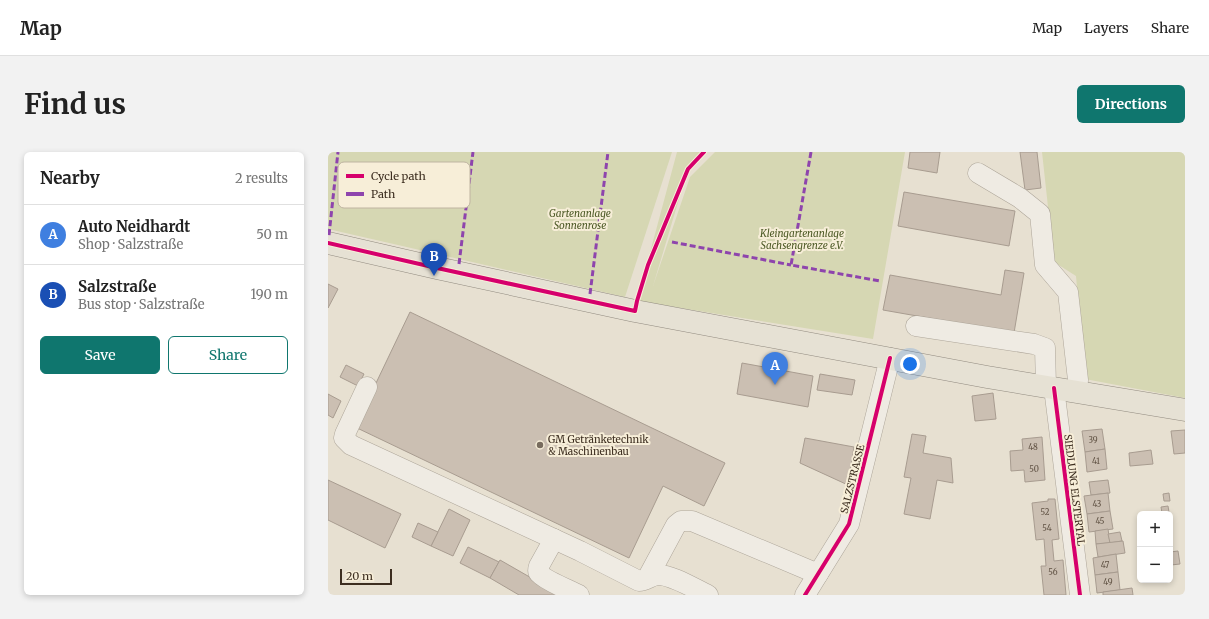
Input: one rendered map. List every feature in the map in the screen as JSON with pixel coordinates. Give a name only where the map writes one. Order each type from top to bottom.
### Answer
[{"type":"main road","points":[[328,243],[635,311],[987,377],[1185,410]]},
{"type":"street","points":[[978,173],[1020,198],[1040,214],[1045,264],[1068,292],[1078,380],[1077,391]]},
{"type":"street","name":"SIEDLUNG ELSTERTAL","points":[[916,326],[1034,344],[1046,348],[1050,387],[1080,595]]},
{"type":"street","name":"SALZSTRASSE","points":[[805,595],[849,524],[890,358]]},
{"type":"street","points":[[367,387],[344,434],[344,438],[351,445],[554,539],[640,584]]},
{"type":"street","points":[[640,584],[676,525],[681,521],[687,520],[818,574]]},
{"type":"street","points":[[554,539],[539,566],[539,573],[545,578],[579,595]]},
{"type":"street","points":[[640,584],[657,576],[666,576],[708,595]]},
{"type":"green space","name":"Gartenanlage Sonnenrose","points":[[328,152],[672,152],[625,297],[328,229]]},
{"type":"green space","name":"Kleingartenanlage Sachsengrenze e.V.","points":[[677,152],[704,152],[688,169],[653,286],[690,177],[715,152],[905,152],[873,339],[637,301]]},
{"type":"green space","points":[[1042,152],[1185,152],[1185,398],[1085,379],[1076,276],[1054,262]]},
{"type":"building","points":[[910,152],[940,152],[937,173],[908,168]]},
{"type":"building","points":[[1020,152],[1037,152],[1041,188],[1025,190]]},
{"type":"building","points":[[904,192],[1015,211],[1009,246],[898,226]]},
{"type":"building","points":[[1005,270],[1024,273],[1014,333],[883,310],[890,275],[1001,295]]},
{"type":"building","points":[[328,284],[338,289],[328,308]]},
{"type":"building","name":"GM Getränketechnik & Maschinenbau","points":[[410,312],[725,463],[704,506],[663,486],[629,558],[355,427]]},
{"type":"building","points":[[742,363],[813,376],[808,407],[737,394]]},
{"type":"building","points":[[346,365],[364,374],[358,386],[340,377]]},
{"type":"building","points":[[820,374],[855,380],[852,395],[817,390]]},
{"type":"building","points":[[993,393],[996,419],[975,421],[972,396]]},
{"type":"building","points":[[328,394],[341,401],[333,418],[328,415]]},
{"type":"building","points":[[1102,429],[1105,449],[1085,452],[1082,431]]},
{"type":"building","points":[[1185,430],[1185,453],[1174,454],[1171,431]]},
{"type":"building","points":[[912,434],[926,436],[923,453],[951,458],[953,483],[937,480],[930,519],[904,514],[911,478],[904,477]]},
{"type":"building","points":[[1042,437],[1045,480],[1025,482],[1024,470],[1011,471],[1010,451],[1023,450],[1022,439]]},
{"type":"building","points":[[805,438],[854,447],[848,485],[800,463]]},
{"type":"building","points":[[1105,449],[1107,469],[1087,472],[1085,452]]},
{"type":"building","points":[[1151,450],[1153,464],[1130,466],[1129,453]]},
{"type":"building","points":[[328,480],[401,514],[385,548],[328,520]]},
{"type":"building","points":[[1108,480],[1110,493],[1091,495],[1089,482]]},
{"type":"building","points":[[1108,493],[1110,511],[1087,514],[1084,496]]},
{"type":"building","points":[[1169,493],[1170,501],[1164,501],[1163,494]]},
{"type":"building","points":[[1048,499],[1055,499],[1059,539],[1052,540],[1054,561],[1063,560],[1066,595],[1044,595],[1041,566],[1046,566],[1044,539],[1036,540],[1032,503],[1048,501]]},
{"type":"building","points":[[1168,506],[1169,511],[1162,511],[1161,507]]},
{"type":"building","points":[[449,509],[470,520],[453,556],[431,546]]},
{"type":"building","points":[[1110,511],[1113,529],[1089,532],[1087,514]]},
{"type":"building","points":[[418,523],[438,532],[431,546],[412,537]]},
{"type":"building","points":[[1108,529],[1110,543],[1096,544],[1095,531]]},
{"type":"building","points":[[1120,532],[1122,541],[1110,543],[1108,534]]},
{"type":"building","points":[[1123,541],[1125,553],[1098,557],[1096,544]]},
{"type":"building","points":[[468,547],[499,562],[490,578],[460,563]]},
{"type":"building","points":[[1178,551],[1180,564],[1173,565],[1173,552]]},
{"type":"building","points":[[1116,554],[1118,572],[1095,575],[1093,558]]},
{"type":"building","points":[[500,560],[561,595],[519,595],[490,578]]},
{"type":"building","points":[[1118,572],[1120,590],[1097,593],[1095,575]]},
{"type":"building","points":[[1132,588],[1133,595],[1103,595],[1103,592]]},
{"type":"marked path","points":[[329,235],[338,152]]},
{"type":"marked path","points":[[470,176],[473,152]]},
{"type":"marked path","points":[[590,294],[608,152]]},
{"type":"marked path","points":[[811,152],[791,265],[880,281]]},
{"type":"marked path","points":[[459,264],[466,208]]},
{"type":"marked path","points":[[672,242],[791,265]]},
{"type":"cycle path","points":[[328,243],[635,311],[648,265],[688,169],[704,152]]},
{"type":"cycle path","points":[[805,595],[849,524],[890,358]]},
{"type":"cycle path","points":[[1054,388],[1080,595]]},
{"type":"place","name":"Salzstraße","points":[[434,276]]},
{"type":"place","name":"Auto Neidhardt","points":[[775,385]]},
{"type":"place","name":"GM Getränketechnik & Maschinenbau","points":[[540,445]]}]
